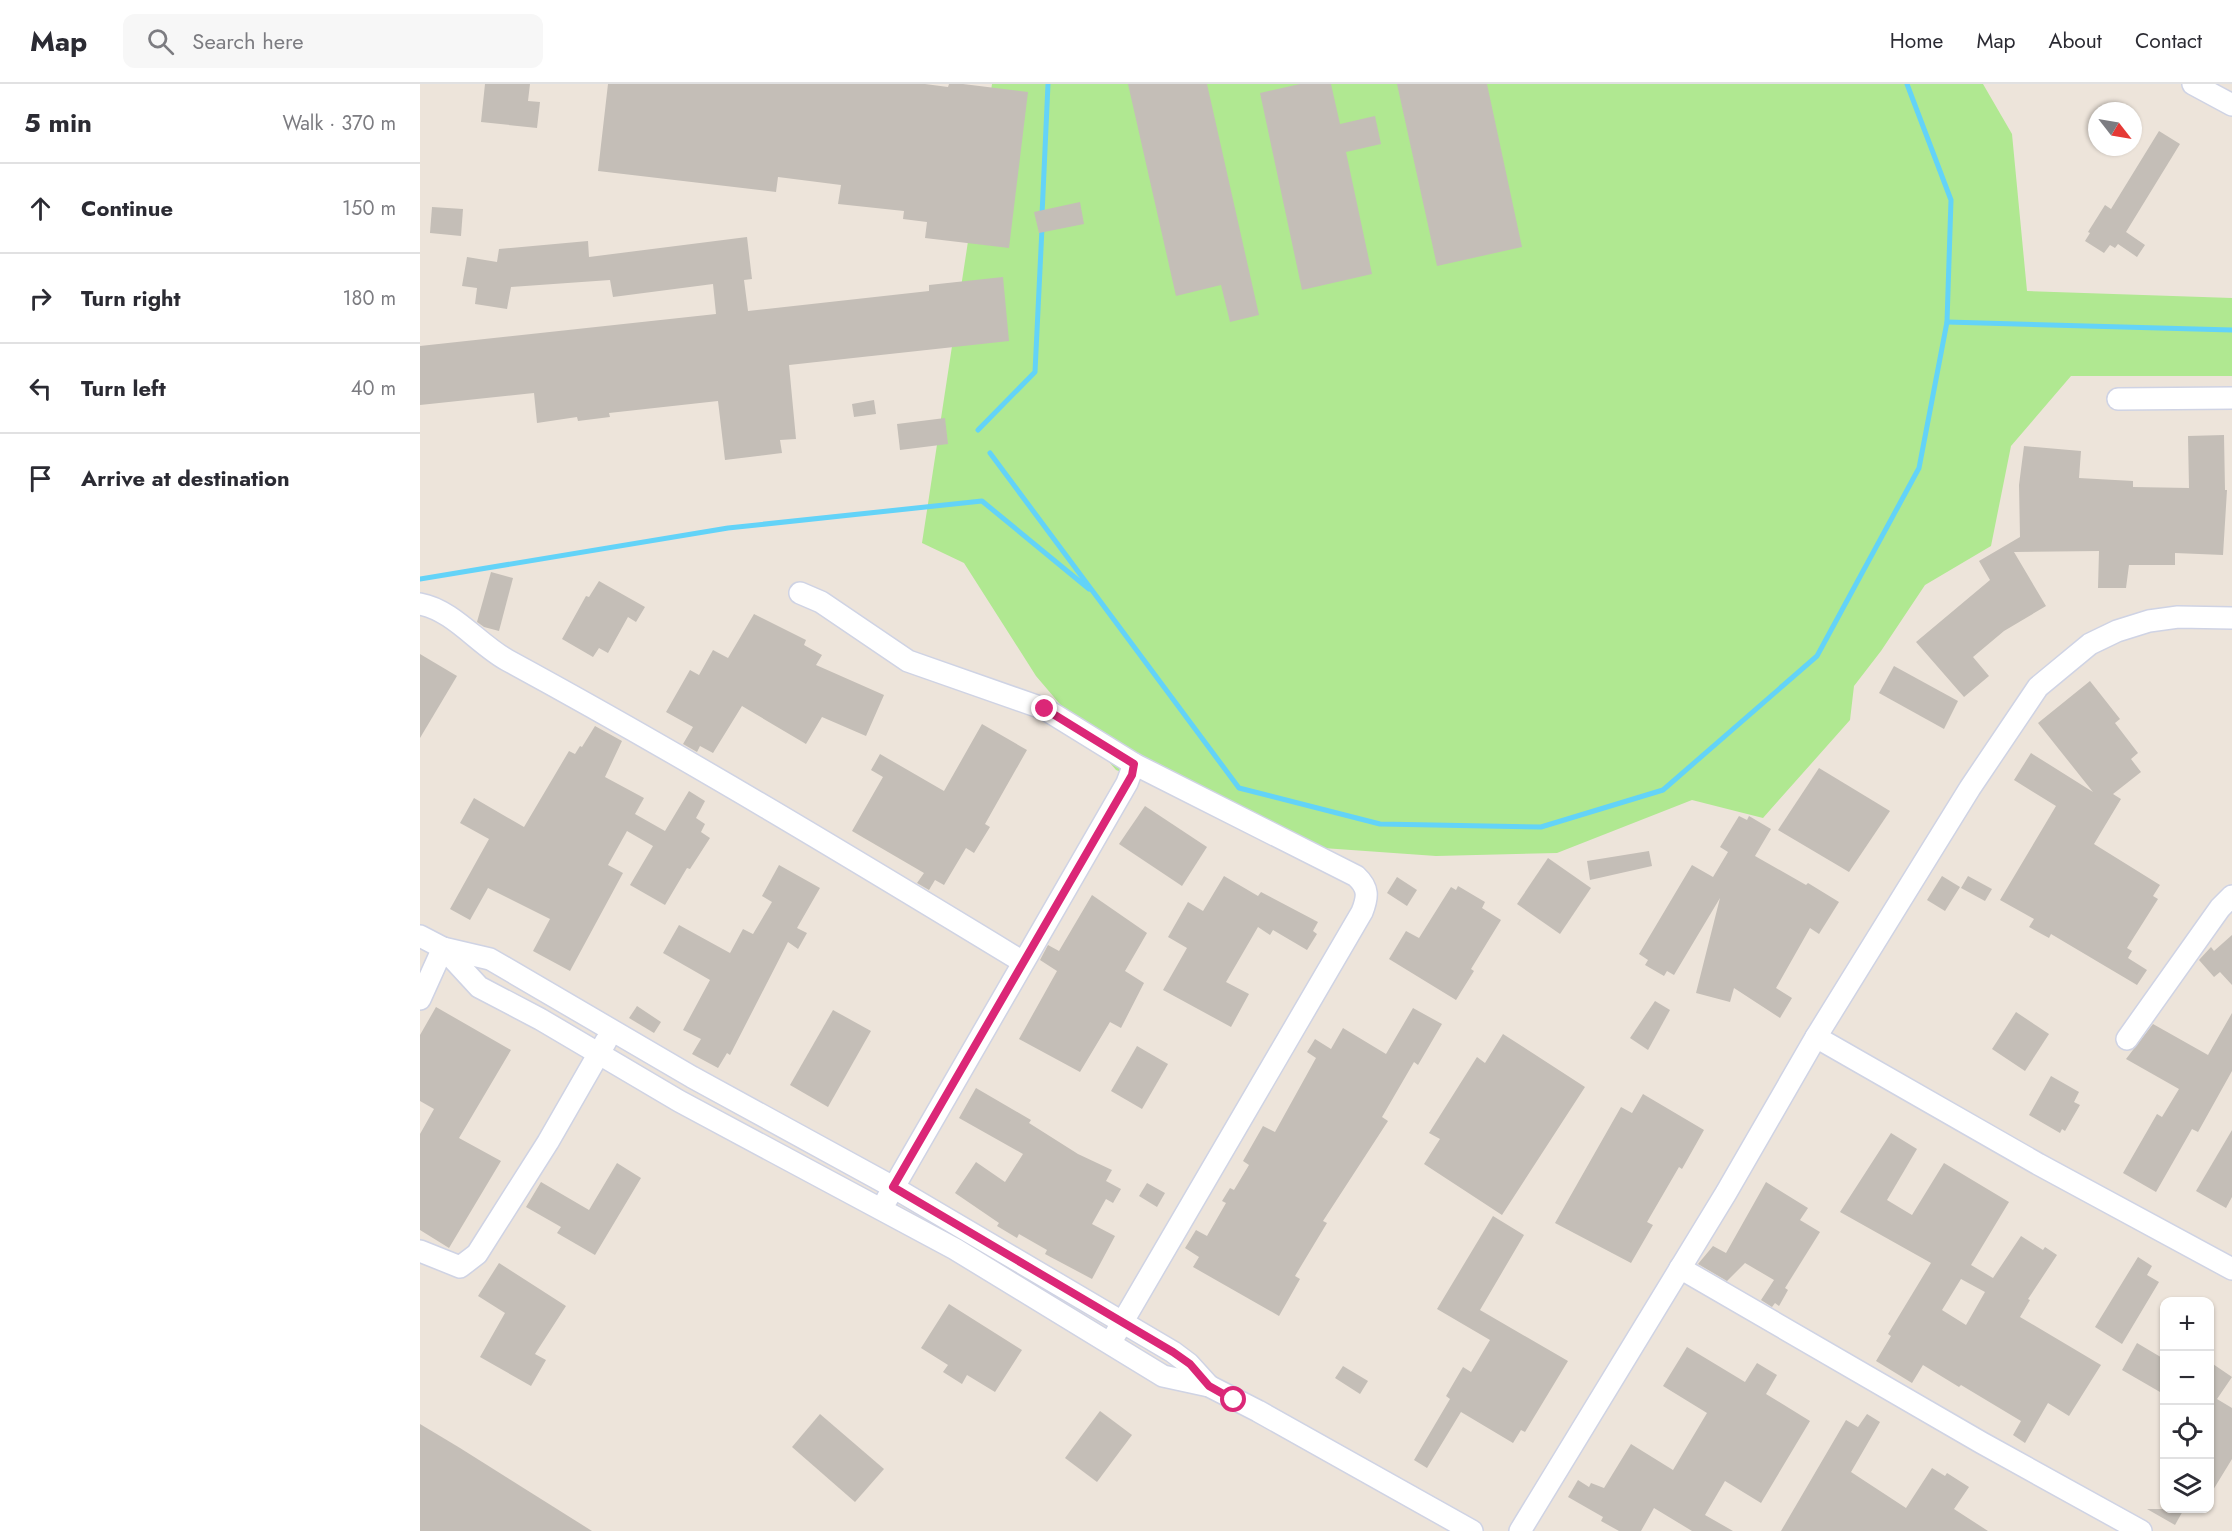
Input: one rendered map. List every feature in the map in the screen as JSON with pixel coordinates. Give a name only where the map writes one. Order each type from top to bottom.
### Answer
[{"type":"street","points":[[2193,84],[2232,105]]},
{"type":"street","points":[[2118,399],[2232,398]]},
{"type":"street","points":[[800,592],[821,602],[908,661],[1045,709],[1134,764],[1356,876],[1363,882],[1368,899],[1362,912],[1110,1344]]},
{"type":"street","points":[[420,604],[429,605],[455,622],[494,653],[646,735],[1023,962]]},
{"type":"street","points":[[1520,1531],[1680,1268],[1816,1037],[1970,788],[2038,687],[2090,644],[2116,631],[2168,618],[2232,618]]},
{"type":"street","points":[[881,1208],[1127,783],[1134,764]]},
{"type":"street","points":[[2127,1039],[2220,908],[2232,896]]},
{"type":"street","points":[[420,936],[443,948],[490,959],[692,1077],[893,1187],[1190,1364],[1209,1386]]},
{"type":"street","points":[[420,999],[443,948]]},
{"type":"street","points":[[443,948],[479,987],[599,1053],[679,1101],[955,1249],[1163,1376],[1209,1386],[1472,1531]]},
{"type":"street","points":[[420,1251],[449,1265],[460,1267],[477,1254],[548,1142],[612,1030]]},
{"type":"street","points":[[1816,1037],[2038,1164],[2232,1269]]},
{"type":"street","points":[[1680,1268],[1951,1426],[2141,1531]]},
{"type":"green space","points":[[992,84],[1983,84],[2012,134],[2027,291],[2232,298],[2232,376],[2071,376],[2011,446],[1991,546],[1925,585],[1881,651],[1854,686],[1850,720],[1763,818],[1692,800],[1557,853],[1436,856],[1323,848],[1116,770],[1036,676],[964,563],[922,543]]},
{"type":"building","points":[[485,84],[530,84],[528,101],[540,102],[537,128],[481,122]]},
{"type":"building","points":[[608,84],[925,84],[948,87],[949,84],[963,84],[1028,92],[1009,248],[925,238],[927,222],[903,219],[904,211],[838,204],[841,185],[778,177],[776,192],[598,171]]},
{"type":"building","points":[[1128,84],[1207,84],[1259,315],[1230,322],[1221,285],[1176,296]]},
{"type":"building","points":[[1300,84],[1331,84],[1340,124],[1375,116],[1381,144],[1346,152],[1372,274],[1302,290],[1260,93]]},
{"type":"building","points":[[1397,84],[1487,84],[1522,247],[1437,266]]},
{"type":"building","points":[[2159,131],[2180,144],[2126,232],[2145,245],[2137,257],[2118,244],[2115,248],[2110,245],[2104,253],[2085,241],[2090,233],[2088,232],[2105,205],[2111,209]]},
{"type":"building","points":[[1080,202],[1084,224],[1039,233],[1034,212]]},
{"type":"building","points":[[432,207],[463,209],[461,236],[430,233]]},
{"type":"building","points":[[747,237],[752,279],[744,280],[748,311],[929,291],[929,285],[1003,277],[1009,341],[789,365],[796,439],[780,440],[782,453],[725,460],[718,401],[609,413],[610,417],[578,421],[577,417],[537,423],[534,393],[420,405],[420,346],[716,314],[713,284],[613,297],[610,280],[511,287],[507,309],[475,304],[477,288],[462,286],[467,257],[497,262],[499,249],[588,241],[589,257]]},
{"type":"building","points":[[874,400],[876,414],[854,417],[852,404]]},
{"type":"building","points":[[945,418],[948,444],[900,450],[897,424]]},
{"type":"building","points":[[2224,435],[2225,490],[2227,490],[2223,555],[2175,553],[2175,565],[2129,565],[2126,588],[2098,588],[2099,551],[2014,552],[2046,606],[2004,631],[1973,657],[1989,676],[1964,697],[1916,642],[1990,580],[1979,561],[2020,537],[2019,485],[2024,446],[2081,451],[2079,478],[2133,481],[2133,487],[2189,488],[2188,436]]},
{"type":"building","points":[[491,572],[513,578],[499,631],[484,627],[477,622]]},
{"type":"building","points":[[599,581],[645,607],[636,622],[628,617],[608,653],[599,648],[593,657],[562,639],[586,596],[589,597]]},
{"type":"building","points":[[754,614],[806,640],[804,645],[822,655],[816,665],[884,695],[866,736],[822,717],[806,744],[742,706],[713,753],[700,746],[697,752],[683,744],[693,727],[666,712],[690,670],[699,675],[713,650],[728,658]]},
{"type":"building","points":[[420,654],[457,676],[420,738]]},
{"type":"building","points":[[1894,666],[1958,701],[1944,729],[1879,693]]},
{"type":"building","points":[[2090,681],[2120,719],[2115,723],[2138,753],[2131,759],[2141,772],[2113,794],[2121,799],[2094,844],[2160,885],[2153,896],[2158,899],[2127,948],[2132,951],[2128,958],[2147,970],[2137,985],[2051,934],[2049,938],[2029,927],[2034,919],[2000,900],[2056,806],[2014,780],[2031,753],[2093,792],[2038,723]]},
{"type":"building","points":[[982,724],[1027,750],[985,824],[990,827],[974,853],[966,848],[944,885],[935,880],[929,890],[917,883],[924,873],[852,831],[883,777],[871,770],[880,754],[944,791]]},
{"type":"building","points":[[595,726],[622,741],[605,777],[644,798],[635,814],[665,831],[689,791],[705,801],[696,818],[705,824],[701,832],[710,838],[690,869],[687,868],[665,905],[630,885],[653,846],[627,831],[608,865],[623,873],[570,971],[533,951],[550,919],[488,888],[470,920],[450,909],[489,839],[460,823],[474,798],[524,827],[569,751],[575,754]]},
{"type":"building","points":[[1819,768],[1890,811],[1849,872],[1778,830]]},
{"type":"building","points":[[1145,806],[1207,847],[1182,886],[1119,844]]},
{"type":"building","points":[[1739,816],[1747,820],[1749,816],[1771,829],[1755,856],[1839,902],[1819,934],[1810,928],[1776,988],[1792,998],[1780,1018],[1734,988],[1730,1002],[1696,993],[1720,898],[1674,975],[1667,971],[1664,976],[1645,965],[1648,960],[1639,954],[1692,865],[1713,877],[1728,852],[1720,847]]},
{"type":"building","points":[[1649,851],[1652,866],[1590,880],[1587,861]]},
{"type":"building","points":[[1548,858],[1591,888],[1560,934],[1517,904]]},
{"type":"building","points":[[779,865],[820,888],[797,928],[807,933],[798,949],[788,942],[730,1055],[727,1053],[718,1068],[692,1054],[701,1039],[683,1030],[710,980],[663,953],[679,925],[730,953],[743,929],[753,934],[772,902],[762,896]]},
{"type":"building","points":[[1224,876],[1258,896],[1261,892],[1318,922],[1313,931],[1317,934],[1307,950],[1273,930],[1270,935],[1258,927],[1226,982],[1249,994],[1231,1027],[1163,990],[1187,948],[1168,937],[1188,902],[1203,911]]},
{"type":"building","points":[[1942,876],[1960,887],[1945,911],[1927,900]]},
{"type":"building","points":[[1968,876],[1992,889],[1985,901],[1961,888]]},
{"type":"building","points":[[1397,877],[1417,890],[1407,906],[1387,893]]},
{"type":"building","points":[[1458,886],[1485,902],[1482,908],[1501,920],[1471,969],[1474,971],[1456,1000],[1389,959],[1406,931],[1419,938],[1451,887],[1456,890]]},
{"type":"building","points":[[1092,895],[1147,933],[1125,971],[1144,983],[1121,1028],[1110,1022],[1080,1072],[1019,1039],[1057,971],[1040,960],[1048,945],[1059,951]]},
{"type":"building","points":[[2232,935],[2232,985],[2220,972],[2214,977],[2199,960],[2211,947],[2214,951]]},
{"type":"building","points":[[1655,1001],[1670,1010],[1648,1050],[1630,1038]]},
{"type":"building","points":[[637,1006],[661,1022],[654,1033],[629,1018]]},
{"type":"building","points":[[436,1007],[511,1050],[459,1138],[501,1161],[449,1248],[420,1230],[420,1134],[434,1109],[420,1101],[420,1035]]},
{"type":"building","points":[[1413,1008],[1442,1024],[1418,1065],[1414,1062],[1382,1117],[1388,1121],[1323,1221],[1327,1223],[1295,1276],[1300,1279],[1279,1316],[1193,1267],[1199,1257],[1185,1248],[1196,1230],[1207,1236],[1226,1203],[1222,1201],[1230,1188],[1234,1190],[1249,1165],[1243,1161],[1263,1126],[1275,1132],[1316,1058],[1307,1052],[1315,1039],[1331,1049],[1343,1028],[1386,1054]]},
{"type":"building","points":[[833,1010],[871,1031],[828,1107],[790,1085]]},
{"type":"building","points":[[2016,1012],[2049,1034],[2025,1071],[1992,1049]]},
{"type":"building","points":[[2232,1013],[2232,1071],[2198,1132],[2192,1129],[2156,1192],[2123,1173],[2157,1114],[2162,1117],[2179,1089],[2126,1059],[2153,1024],[2208,1055]]},
{"type":"building","points":[[1503,1034],[1585,1087],[1502,1215],[1424,1164],[1440,1139],[1429,1133],[1477,1057],[1485,1063]]},
{"type":"building","points":[[1137,1046],[1168,1064],[1142,1109],[1111,1091]]},
{"type":"building","points":[[2051,1076],[2079,1092],[2074,1102],[2080,1105],[2065,1131],[2062,1129],[2060,1133],[2029,1115]]},
{"type":"building","points":[[976,1088],[1031,1120],[1029,1123],[1078,1154],[1112,1170],[1106,1181],[1121,1189],[1113,1203],[1106,1199],[1092,1224],[1115,1236],[1092,1279],[1045,1254],[1047,1250],[1019,1234],[1017,1238],[997,1226],[999,1223],[955,1193],[976,1162],[1005,1182],[1023,1154],[959,1118]]},
{"type":"building","points":[[1643,1094],[1704,1130],[1682,1169],[1679,1167],[1647,1222],[1653,1225],[1631,1263],[1555,1223],[1621,1107],[1632,1113]]},
{"type":"building","points":[[2232,1130],[2232,1197],[2226,1208],[2196,1191]]},
{"type":"building","points":[[1891,1133],[1917,1149],[1887,1200],[1912,1215],[1944,1163],[2009,1202],[1971,1265],[1993,1278],[2021,1236],[2043,1250],[2045,1247],[2057,1255],[2028,1299],[2030,1300],[2020,1317],[2101,1365],[2069,1416],[2048,1403],[2025,1443],[2013,1435],[2021,1421],[1961,1385],[1959,1387],[1923,1365],[1912,1383],[1876,1361],[1891,1336],[1888,1334],[1931,1263],[1840,1212]],"holes":[[[1961,1279],[1985,1292],[1966,1325],[1942,1310]]]},
{"type":"building","points":[[617,1163],[641,1178],[595,1255],[557,1233],[561,1227],[526,1207],[541,1182],[589,1210]]},
{"type":"building","points":[[1766,1182],[1808,1208],[1800,1220],[1820,1232],[1785,1288],[1788,1290],[1779,1306],[1775,1303],[1772,1307],[1761,1300],[1774,1280],[1745,1263],[1727,1281],[1698,1264],[1713,1246],[1726,1253]]},
{"type":"building","points":[[1147,1183],[1165,1193],[1157,1207],[1139,1196]]},
{"type":"building","points":[[1493,1216],[1524,1235],[1480,1310],[1568,1361],[1525,1432],[1521,1430],[1513,1443],[1461,1412],[1427,1468],[1414,1460],[1450,1399],[1446,1396],[1463,1367],[1471,1372],[1490,1340],[1437,1309]]},
{"type":"building","points":[[2138,1257],[2152,1266],[2147,1275],[2159,1282],[2122,1344],[2095,1327]]},
{"type":"building","points":[[499,1263],[566,1306],[535,1354],[546,1360],[531,1386],[480,1357],[505,1313],[478,1296]]},
{"type":"building","points":[[949,1304],[1022,1350],[995,1392],[967,1375],[962,1384],[943,1372],[948,1365],[921,1348]]},
{"type":"building","points":[[2137,1343],[2160,1357],[2160,1392],[2122,1370]]},
{"type":"building","points":[[1687,1347],[1745,1382],[1757,1363],[1777,1375],[1766,1394],[1810,1421],[1761,1503],[1725,1481],[1705,1515],[1733,1531],[1692,1531],[1654,1508],[1641,1531],[1619,1531],[1601,1521],[1603,1517],[1568,1497],[1578,1480],[1589,1487],[1591,1483],[1604,1488],[1631,1444],[1673,1470],[1707,1413],[1663,1386]]},
{"type":"building","points":[[2214,1365],[2232,1377],[2217,1399],[2232,1408],[2232,1459],[2214,1488]]},
{"type":"building","points":[[1343,1366],[1368,1381],[1360,1394],[1335,1378]]},
{"type":"building","points":[[1100,1411],[1132,1435],[1097,1482],[1065,1458]]},
{"type":"building","points":[[820,1414],[884,1469],[855,1502],[792,1447]]},
{"type":"building","points":[[1867,1414],[1880,1422],[1851,1472],[1906,1508],[1932,1468],[1945,1476],[1947,1473],[1969,1487],[1954,1509],[1988,1531],[1781,1531],[1846,1420],[1858,1427]]},
{"type":"building","points":[[420,1424],[460,1448],[592,1531],[420,1531]]},
{"type":"building","points":[[2147,1509],[2160,1509],[2160,1513],[2182,1513],[2175,1525]]},
{"type":"waterway","points":[[1042,215],[1048,84]]},
{"type":"waterway","points":[[990,453],[1239,788],[1380,824],[1541,827],[1663,790],[1817,656],[1919,468],[1947,322],[1951,200],[1907,84]]},
{"type":"waterway","points":[[978,430],[1035,372],[1042,228]]},
{"type":"waterway","points":[[1947,322],[2232,330]]},
{"type":"waterway","points":[[420,579],[728,528],[982,501],[1089,589]]},
{"type":"route","points":[[1045,709],[1134,764],[1132,775],[893,1187],[1173,1352],[1190,1364],[1209,1386],[1234,1400]]}]
